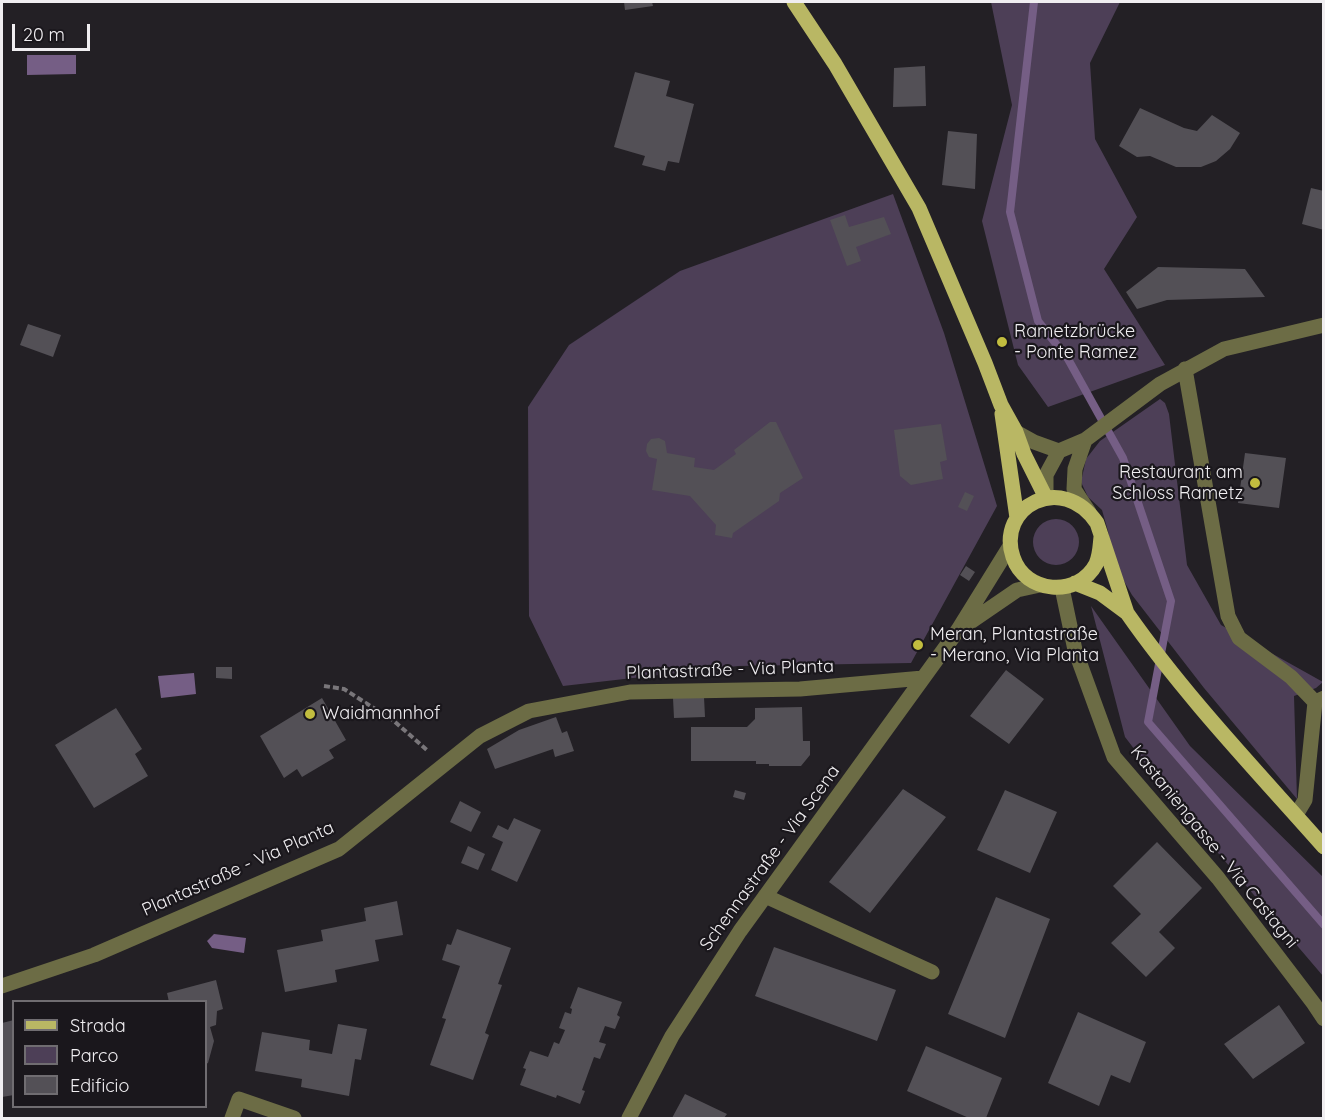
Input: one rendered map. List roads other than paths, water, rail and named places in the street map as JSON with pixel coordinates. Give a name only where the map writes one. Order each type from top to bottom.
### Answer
[{"type":"main road","points":[[794,2],[835,64],[919,208],[1001,405],[1046,498]]},
{"type":"main road","points":[[1001,405],[1017,518]]},
{"type":"main road","points":[[1131,619],[1097,523],[1089,512],[1071,500],[1060,497],[1046,498],[1032,503],[1017,518],[1012,531],[1010,546],[1013,558],[1020,570],[1028,579],[1040,585],[1068,585],[1100,593],[1131,619],[1189,695],[1323,847]]},
{"type":"main road","points":[[1068,585],[1087,575],[1095,564],[1100,551],[1101,537]]},
{"type":"street","points":[[1046,498],[1046,475],[1059,451],[1085,440],[1160,384],[1224,350],[1323,325]]},
{"type":"street","points":[[1185,369],[1228,616],[1239,638],[1319,700],[1305,800],[1296,815]]},
{"type":"street","points":[[1016,432],[1034,442],[1059,451]]},
{"type":"street","points":[[1085,440],[1075,469],[1074,489],[1089,512]]},
{"type":"street","name":"Schennastraße - Via Scena","points":[[629,1119],[672,1036],[740,931],[958,630],[1010,546]]},
{"type":"street","name":"Schennastraße - Via Scena","points":[[958,630],[1017,590],[1040,585]]},
{"type":"street","name":"Kastaniengasse - Via Castagni","points":[[1068,585],[1075,651],[1114,757],[1218,878],[1323,1019]]},
{"type":"street","name":"Plantastraße - Via Planta","points":[[2,986],[94,955],[339,849],[480,736],[529,711],[630,692],[800,689],[923,678]]},
{"type":"street","points":[[765,896],[932,972]]},
{"type":"street","points":[[232,1119],[239,1099],[294,1119]]},
{"type":"waterway","points":[[1034,2],[1010,212],[1038,321],[1068,359],[1123,458],[1171,601],[1148,722],[1324,925]]},
{"type":"place","name":"Rametzbrücke - Ponte Ramez","points":[[1002,342]]},
{"type":"place","name":"Restaurant am Schloss Rametz","points":[[1255,483]]},
{"type":"place","name":"Meran, Plantastraße - Merano, Via Planta","points":[[918,645]]},
{"type":"place","name":"Waidmannhof","points":[[310,714]]}]
